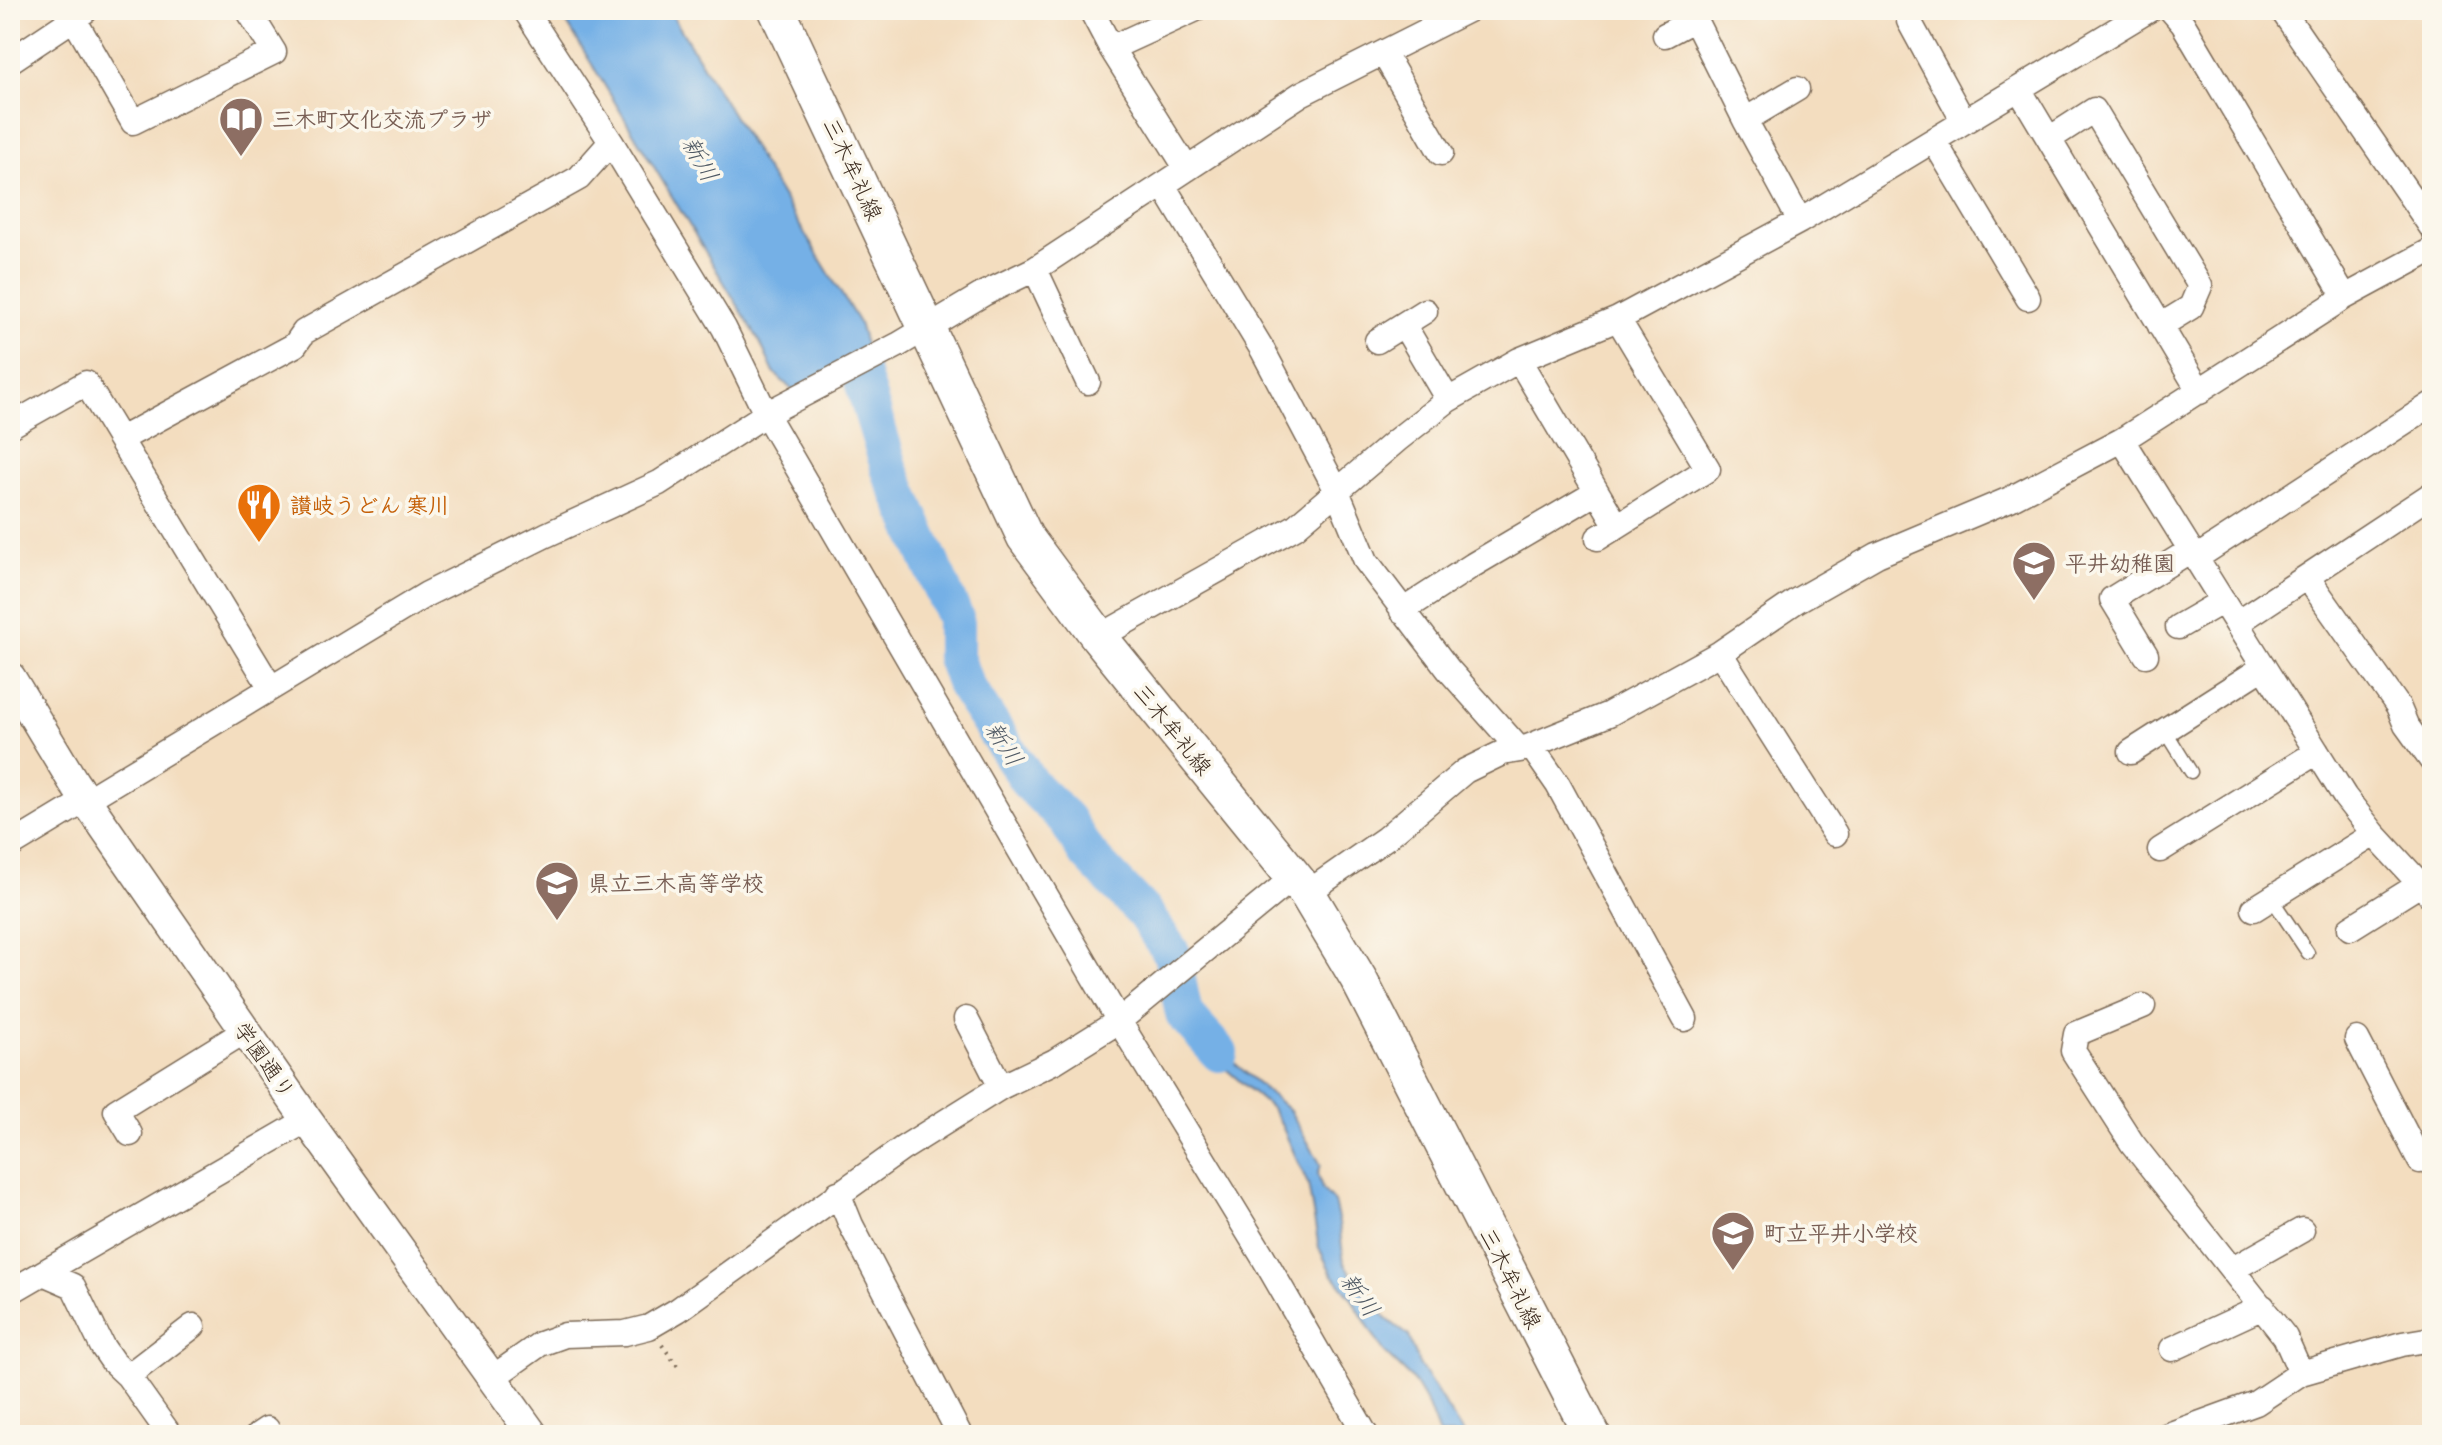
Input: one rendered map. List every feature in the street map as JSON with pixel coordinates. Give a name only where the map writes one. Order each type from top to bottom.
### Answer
[{"type":"main road","name":"三木牟礼線","points":[[777,10],[912,337],[1025,537],[1099,637],[1301,885],[1358,978],[1592,1435]]},
{"type":"street","points":[[10,61],[81,14],[133,122],[274,52],[248,10]]},
{"type":"street","points":[[525,10],[611,142],[724,328],[766,414],[1124,1016],[1366,1435]]},
{"type":"street","points":[[1091,10],[1111,48],[1187,169]]},
{"type":"street","points":[[1111,48],[1194,10]]},
{"type":"street","points":[[10,846],[427,594],[659,483],[766,414],[912,337],[985,293],[1035,269],[1301,94],[1468,10]]},
{"type":"street","points":[[1099,637],[1295,527],[1448,400],[1519,360],[1618,319],[1800,221],[2149,10]]},
{"type":"street","points":[[2171,10],[2183,24],[2345,297]]},
{"type":"street","points":[[2282,10],[2432,228]]},
{"type":"street","points":[[1665,35],[1694,13],[1735,117],[1800,221]]},
{"type":"street","points":[[1909,21],[1964,122]]},
{"type":"street","points":[[1384,54],[1441,153]]},
{"type":"street","points":[[1735,117],[1797,89]]},
{"type":"street","points":[[2019,89],[2200,392]]},
{"type":"street","points":[[2049,139],[2094,110],[2200,286],[2191,307],[2160,326]]},
{"type":"street","points":[[1934,141],[2028,298]]},
{"type":"street","points":[[121,439],[295,345],[304,332],[579,178],[611,142]]},
{"type":"street","points":[[1164,187],[1262,349],[1337,491],[1366,561],[1448,669],[1558,785],[1685,1019]]},
{"type":"street","points":[[492,1378],[540,1344],[565,1335],[625,1333],[649,1327],[678,1310],[902,1149],[1001,1087],[1055,1061],[1124,1016],[1231,928],[1386,838],[1465,771],[1502,753],[1526,748],[1609,714],[1720,653],[1796,601],[1877,555],[2010,499],[2122,440],[2345,297],[2432,250]]},
{"type":"street","points":[[1035,269],[1088,382]]},
{"type":"street","points":[[1377,341],[1425,311]]},
{"type":"street","points":[[1519,360],[1597,492],[1607,532],[1708,469],[1618,319]]},
{"type":"street","points":[[1404,325],[1448,400]]},
{"type":"street","points":[[10,426],[86,383],[271,688]]},
{"type":"street","points":[[2146,655],[2112,599],[2193,554],[2432,404]]},
{"type":"street","points":[[2122,440],[2345,797],[2374,834],[2427,890],[2350,928]]},
{"type":"street","points":[[1402,611],[1597,492]]},
{"type":"street","points":[[2237,623],[2432,494]]},
{"type":"street","points":[[2307,577],[2398,706],[2406,725],[2432,761]]},
{"type":"street","points":[[2178,627],[2223,601]]},
{"type":"street","points":[[1720,653],[1835,834]]},
{"type":"street","points":[[2131,752],[2264,667]]},
{"type":"street","name":"学園通り","points":[[10,677],[86,800],[245,1031],[533,1435]]},
{"type":"street","points":[[2160,850],[2317,752]]},
{"type":"street","points":[[2263,904],[2374,834]]},
{"type":"street","points":[[2143,1006],[2076,1034],[2073,1051],[2132,1143],[2285,1337],[2301,1373]]},
{"type":"street","points":[[966,1019],[1001,1087]]},
{"type":"street","points":[[130,1134],[116,1111],[245,1031]]},
{"type":"street","points":[[2357,1039],[2421,1148]]},
{"type":"street","points":[[10,1292],[307,1120]]},
{"type":"street","points":[[838,1193],[851,1225],[960,1435]]},
{"type":"street","points":[[2233,1269],[2302,1230]]},
{"type":"street","points":[[43,1273],[73,1286],[102,1346],[128,1376],[170,1435]]},
{"type":"street","points":[[2172,1349],[2263,1307]]},
{"type":"street","points":[[128,1376],[193,1326]]},
{"type":"street","points":[[2168,1435],[2256,1403],[2301,1373],[2402,1344],[2432,1339]]},
{"type":"lane","points":[[2165,730],[2191,772]]},
{"type":"lane","points":[[2263,904],[2308,953]]},
{"type":"path","points":[[649,1327],[679,1368]]},
{"type":"water","points":[[559,10],[669,10],[859,323],[866,348],[804,401],[774,373],[760,342]]},
{"type":"water","points":[[1184,1012],[1231,1060],[1290,1111],[1321,1165],[1318,1173],[1322,1189],[1334,1202],[1344,1263],[1363,1293],[1387,1319],[1409,1336],[1419,1364],[1464,1435],[1439,1435],[1428,1406],[1412,1379],[1384,1352],[1350,1296],[1332,1274],[1319,1248],[1308,1184],[1282,1126],[1271,1108],[1227,1070],[1186,1020]]},
{"type":"waterway","name":"新川","points":[[825,342],[860,372],[891,473],[955,618],[955,657],[965,685],[1030,784],[1066,819],[1085,851],[1145,914],[1172,954],[1184,1014],[1219,1053]]},
{"type":"place","name":"三木町文化交流プラザ","points":[[241,158]]},
{"type":"place","name":"讃岐うどん 寒川","points":[[259,544]]},
{"type":"place","name":"平井幼稚園","points":[[2034,602]]},
{"type":"place","name":"県立三木高等学校","points":[[557,922]]},
{"type":"place","name":"町立平井小学校","points":[[1733,1272]]}]
